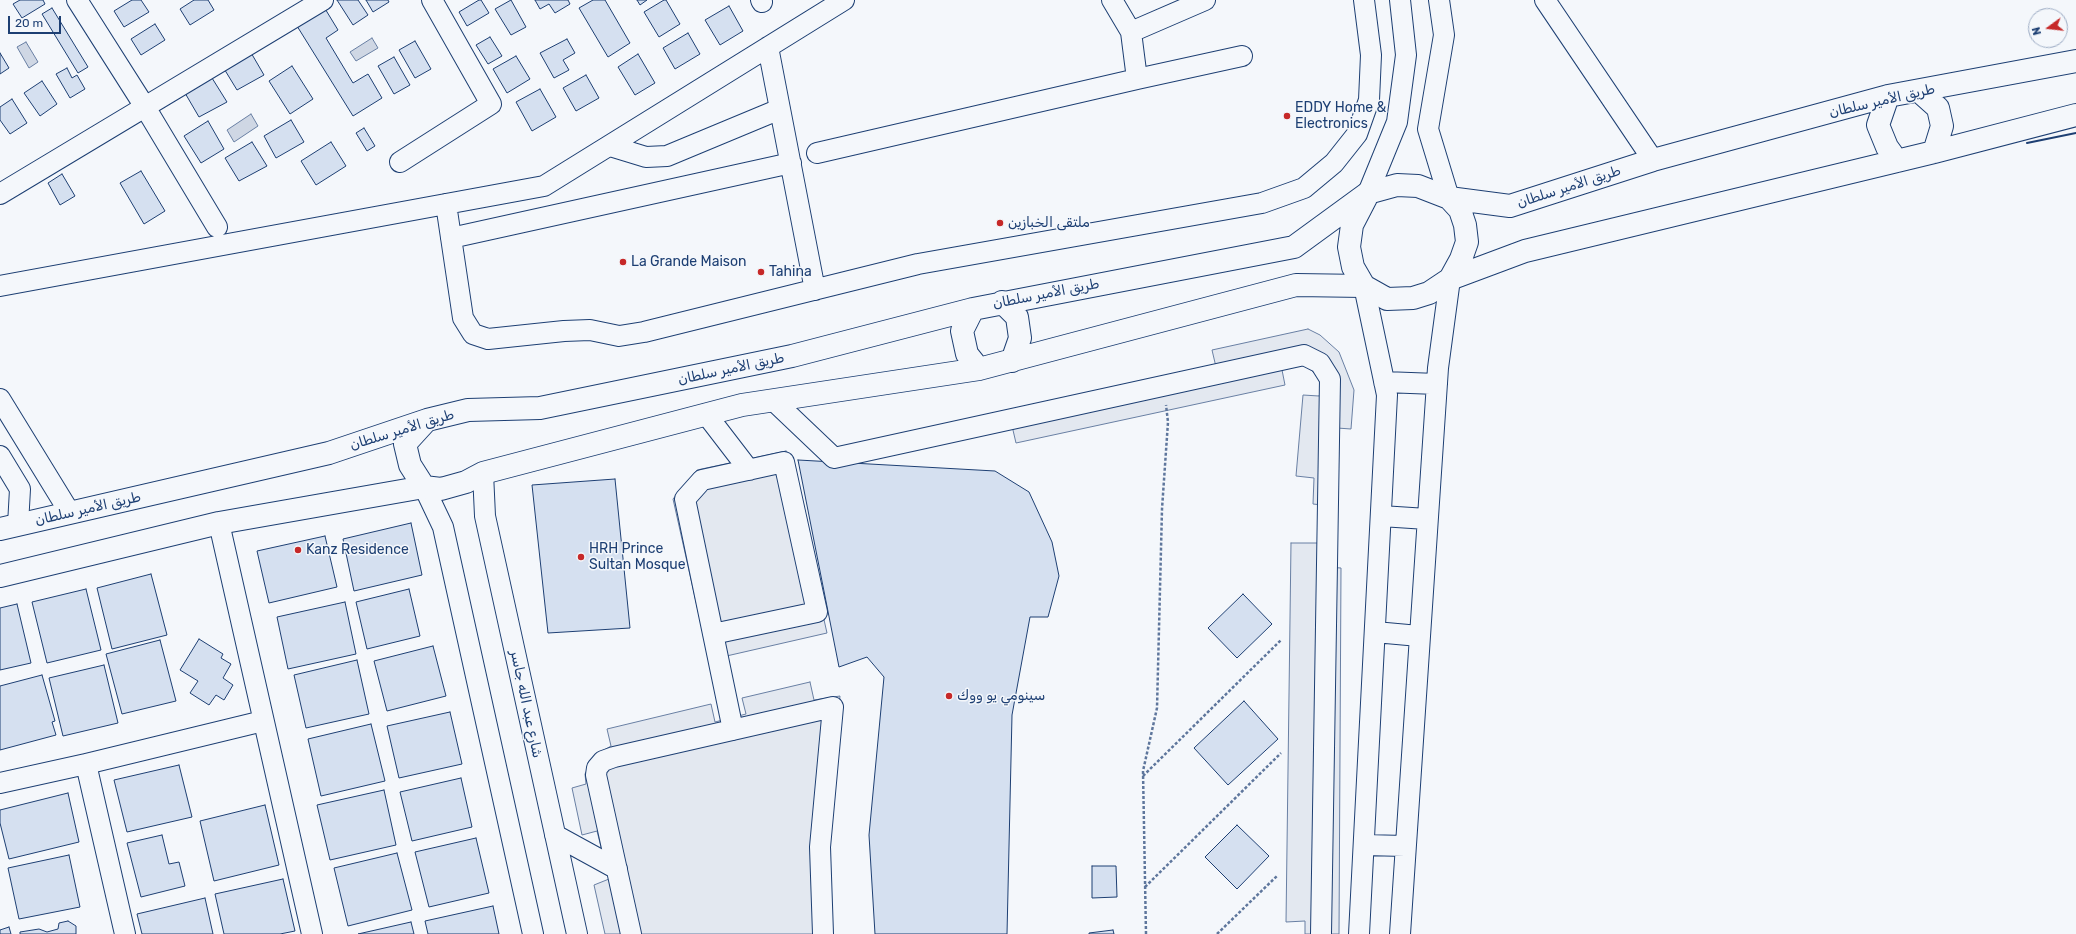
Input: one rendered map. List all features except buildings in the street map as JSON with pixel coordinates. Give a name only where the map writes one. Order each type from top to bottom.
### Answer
[{"type":"main road","name":"طريق الأمير سلطان","points":[[9,527],[329,452],[427,420],[468,410],[540,408],[792,356],[1002,302],[1294,247],[1368,193],[1397,185],[1418,186],[1449,198],[1510,206],[1653,160],[1888,96],[2076,61]]},
{"type":"main road","points":[[1919,91],[1938,108],[1942,126],[1934,152]]},
{"type":"main road","points":[[1888,96],[1878,125],[1887,147],[1897,161]]},
{"type":"main road","points":[[0,576],[219,523],[424,487],[441,489],[466,482],[483,473],[742,405],[979,369],[1296,285],[1364,286],[1387,299],[1413,298],[1429,293],[1450,279],[1525,251],[1934,152],[2076,115]]},
{"type":"main road","points":[[1364,286],[1353,267],[1349,248],[1352,225],[1368,193]]},
{"type":"main road","points":[[1449,198],[1460,210],[1465,225],[1467,242],[1461,259],[1450,279]]},
{"type":"main road","points":[[1002,302],[1017,317],[1020,338],[1012,361]]},
{"type":"main road","points":[[972,309],[962,331],[967,354],[979,369]]},
{"type":"main road","points":[[424,487],[410,465],[405,444],[427,420]]},
{"type":"street","points":[[77,0],[145,107],[217,226]]},
{"type":"street","points":[[0,194],[322,0]]},
{"type":"street","points":[[400,162],[490,104],[432,0]]},
{"type":"street","points":[[0,286],[544,186],[844,0]]},
{"type":"street","points":[[1112,0],[1131,32],[1138,79]]},
{"type":"street","points":[[1131,32],[1205,0]]},
{"type":"street","points":[[446,204],[463,318],[473,334],[488,339],[564,331],[590,330],[619,336],[644,332],[918,264],[1262,203],[1304,188],[1334,163],[1357,134],[1369,100],[1371,55],[1364,0]]},
{"type":"street","points":[[1368,193],[1398,122],[1406,55],[1400,0]]},
{"type":"street","points":[[1438,0],[1444,35],[1428,129],[1449,198]]},
{"type":"street","points":[[1544,0],[1653,160]]},
{"type":"street","points":[[768,47],[815,290]]},
{"type":"street","points":[[817,153],[1242,56]]},
{"type":"street","points":[[610,146],[646,157],[667,156],[780,109]]},
{"type":"street","points":[[451,238],[791,163]]},
{"type":"street","points":[[1400,934],[1436,384],[1450,279]]},
{"type":"street","points":[[1359,934],[1387,395],[1364,286]]},
{"type":"street","points":[[773,400],[834,458],[1304,355],[1320,363],[1330,378],[1321,934]]},
{"type":"street","points":[[1384,382],[1436,384]]},
{"type":"street","points":[[0,400],[70,513]]},
{"type":"street","points":[[706,414],[749,470]]},
{"type":"street","points":[[0,456],[20,489],[9,527]]},
{"type":"street","points":[[713,634],[817,612],[784,462],[702,480],[685,499],[713,634],[733,730]]},
{"type":"street","name":"شارع عبد الله جاسر","points":[[483,473],[485,516],[576,934]]},
{"type":"street","points":[[424,487],[443,527],[533,934]]},
{"type":"street","points":[[1381,516],[1427,519]]},
{"type":"street","points":[[219,523],[312,934]]},
{"type":"street","points":[[1375,632],[1419,636]]},
{"type":"street","points":[[631,934],[596,775],[600,765],[614,757],[833,707],[820,847],[823,934]]},
{"type":"street","points":[[0,783],[264,721]]},
{"type":"street","points":[[86,764],[124,934]]},
{"type":"street","points":[[555,835],[617,869]]},
{"type":"street","points":[[1364,845],[1405,846]]},
{"type":"path","points":[[1146,934],[1143,776],[1157,708],[1162,509],[1168,422],[1163,386]]},
{"type":"path","points":[[1143,776],[1281,640]]},
{"type":"path","points":[[1144,887],[1281,753]]},
{"type":"path","points":[[1217,934],[1278,875]]},
{"type":"shaded area","points":[[372,38],[378,48],[356,61],[350,52]]},
{"type":"shaded area","points":[[26,42],[38,62],[29,68],[17,47]]},
{"type":"shaded area","points":[[251,114],[258,126],[234,142],[227,130]]},
{"type":"shaded area","points":[[1308,329],[1320,335],[1339,352],[1354,390],[1351,429],[1337,428],[1331,506],[1313,504],[1314,478],[1296,476],[1303,395],[1319,396],[1322,388],[1318,377],[1311,370],[1302,365],[1282,370],[1285,385],[1016,443],[1009,413],[1216,367],[1212,350]]},
{"type":"shaded area","points":[[786,451],[827,633],[709,660],[673,499],[697,470]]},
{"type":"shaded area","points":[[1291,543],[1327,543],[1326,567],[1341,568],[1339,934],[1305,934],[1305,921],[1286,922]]},
{"type":"shaded area","points":[[810,682],[814,700],[840,696],[825,851],[829,934],[605,934],[594,885],[609,879],[597,831],[582,835],[572,788],[586,784],[585,774],[591,763],[599,753],[611,746],[607,729],[711,704],[715,722],[746,714],[742,698]]},
{"type":"wall","points":[[2027,143],[2076,133]]},
{"type":"place","name":"EDDY Home & Electronics","points":[[1287,116]]},
{"type":"place","name":"ملتقى الخبازين","points":[[1000,223]]},
{"type":"place","name":"La Grande Maison","points":[[623,262]]},
{"type":"place","name":"Tahina","points":[[761,272]]},
{"type":"place","name":"Kanz Residence","points":[[298,550]]},
{"type":"place","name":"HRH Prince Sultan Mosque","points":[[581,557]]},
{"type":"place","name":"سينومي يو ووك","points":[[949,696]]}]
